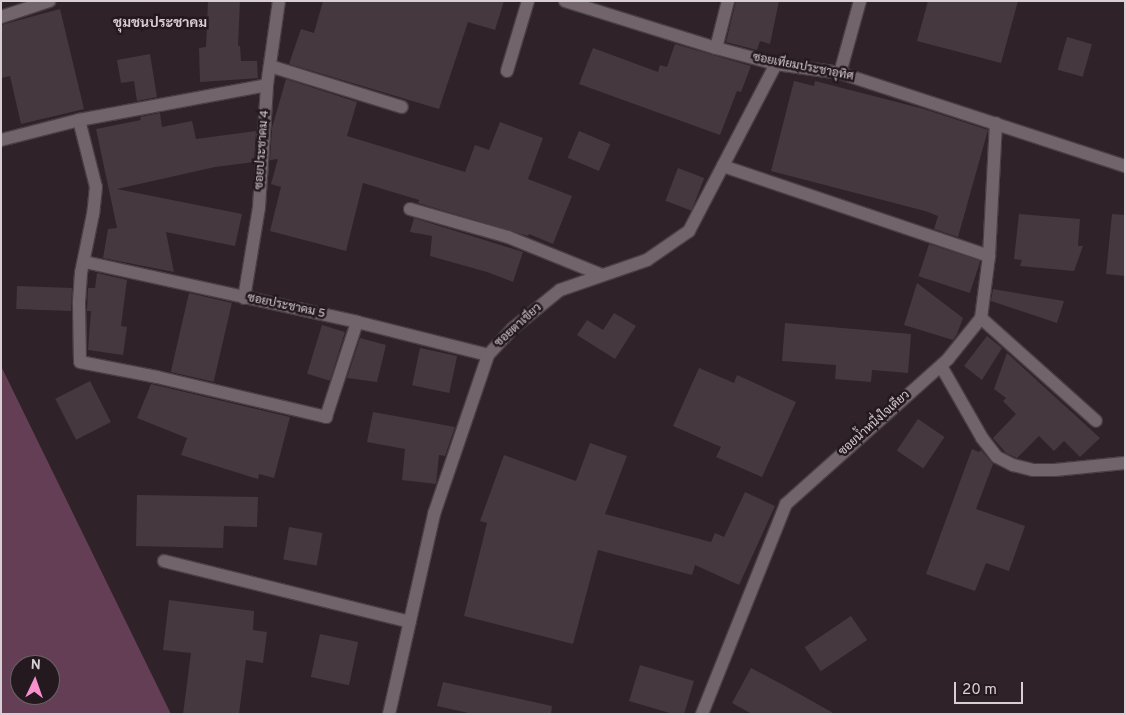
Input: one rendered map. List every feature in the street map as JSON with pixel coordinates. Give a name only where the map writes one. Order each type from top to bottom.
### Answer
[{"type":"street","points":[[1,17],[49,1]]},
{"type":"street","name":"ซอยประชาคม 4","points":[[244,298],[259,207],[267,85],[279,1]]},
{"type":"street","points":[[507,71],[528,1]]},
{"type":"street","name":"ซอยเทียมประชาอุทิศ","points":[[565,1],[716,48],[776,64],[840,73],[1125,166]]},
{"type":"street","points":[[716,48],[728,1]]},
{"type":"street","points":[[840,73],[860,1]]},
{"type":"street","name":"ซอยตาเขียว","points":[[389,714],[434,514],[488,355],[512,329],[560,290],[647,260],[689,231],[776,64]]},
{"type":"street","points":[[270,66],[402,107]]},
{"type":"street","points":[[1,140],[79,120],[267,85]]},
{"type":"street","points":[[79,120],[96,187],[85,262],[81,273],[79,304],[80,362],[157,377],[326,418],[357,322]]},
{"type":"street","points":[[996,123],[989,256],[981,318],[1096,421]]},
{"type":"street","points":[[723,166],[989,256]]},
{"type":"street","points":[[410,209],[508,237],[602,275]]},
{"type":"street","name":"ซอยประชาคม 5","points":[[85,262],[357,322],[488,355]]},
{"type":"street","name":"ซอยน้ำหนึ่งใจเดียว","points":[[702,714],[786,504],[941,366],[981,318]]},
{"type":"street","points":[[941,366],[982,438],[997,457],[1013,465],[1033,470],[1125,464]]},
{"type":"street","points":[[164,561],[410,622]]},
{"type":"shaded area","points":[[1,366],[171,714],[1,714]]},
{"type":"building","points":[[208,1],[240,1],[238,46],[240,46],[241,61],[257,61],[258,78],[200,82],[199,48],[206,47]]},
{"type":"building","points":[[323,1],[504,1],[495,30],[468,22],[439,109],[289,64],[301,29],[314,33]]},
{"type":"building","points":[[736,1],[779,1],[770,44],[760,41],[757,50],[726,42]]},
{"type":"building","points":[[928,1],[1018,1],[1001,63],[917,41]]},
{"type":"building","points":[[60,9],[84,109],[21,124],[10,76],[1,78],[1,25]]},
{"type":"building","points":[[1067,37],[1092,44],[1083,77],[1058,70]]},
{"type":"building","points":[[675,44],[751,66],[741,92],[737,91],[720,135],[579,84],[593,48],[658,72],[660,65],[667,67]]},
{"type":"building","points":[[150,54],[157,97],[137,101],[134,81],[121,83],[117,60]]},
{"type":"building","points":[[286,79],[357,102],[347,136],[465,172],[475,145],[489,150],[500,122],[543,138],[528,179],[572,196],[553,244],[529,234],[528,236],[418,203],[419,200],[363,183],[346,251],[270,231],[281,187],[271,184],[278,159],[270,160],[272,128]]},
{"type":"building","points":[[794,81],[814,86],[815,81],[924,109],[988,130],[958,237],[934,229],[938,216],[925,211],[771,171]]},
{"type":"building","points":[[160,113],[162,127],[192,121],[196,139],[256,131],[254,162],[215,167],[117,189],[242,214],[235,246],[166,232],[174,272],[103,258],[108,229],[117,228],[96,129],[141,120],[140,117]]},
{"type":"building","points":[[579,131],[610,144],[599,171],[568,158]]},
{"type":"building","points":[[678,168],[704,178],[692,211],[665,201]]},
{"type":"building","points":[[1019,214],[1080,219],[1078,246],[1083,246],[1074,271],[1020,266],[1022,260],[1014,259]]},
{"type":"building","points":[[1112,214],[1125,215],[1125,276],[1106,274]]},
{"type":"building","points":[[414,218],[523,252],[513,282],[487,272],[430,256],[432,236],[410,232]]},
{"type":"building","points":[[929,244],[980,261],[970,293],[918,276]]},
{"type":"building","points":[[97,273],[127,280],[121,326],[127,327],[123,355],[88,350],[91,311],[87,311],[88,288],[95,288]]},
{"type":"building","points":[[917,283],[963,318],[953,340],[904,325]]},
{"type":"building","points":[[17,286],[72,288],[71,311],[16,309]]},
{"type":"building","points":[[993,289],[1064,301],[1057,323],[991,301]]},
{"type":"building","points":[[189,293],[232,303],[214,382],[171,372]]},
{"type":"building","points":[[614,313],[636,326],[615,359],[577,335],[587,320],[603,330]]},
{"type":"building","points":[[785,323],[911,334],[908,373],[872,370],[871,382],[835,379],[836,365],[782,361]]},
{"type":"building","points":[[322,325],[345,332],[330,381],[307,374]]},
{"type":"building","points":[[987,336],[1002,348],[982,380],[964,366]]},
{"type":"building","points":[[360,338],[386,345],[377,382],[347,378]]},
{"type":"building","points":[[420,348],[457,356],[449,393],[412,385]]},
{"type":"building","points":[[1007,353],[1100,438],[1080,457],[1064,441],[1054,451],[1039,436],[1017,458],[1006,453],[993,438],[1016,414],[1003,401],[1006,398],[994,389]]},
{"type":"building","points":[[699,368],[734,383],[737,375],[796,402],[762,477],[716,457],[721,447],[673,426]]},
{"type":"building","points":[[90,381],[111,422],[76,440],[55,399]]},
{"type":"building","points":[[151,384],[290,417],[274,478],[259,474],[258,479],[181,455],[187,438],[137,418]]},
{"type":"building","points":[[373,412],[455,427],[445,456],[439,455],[436,484],[402,480],[405,449],[367,442]]},
{"type":"building","points":[[918,419],[945,437],[923,468],[897,451]]},
{"type":"building","points":[[590,443],[627,456],[605,514],[711,542],[715,533],[724,537],[745,492],[775,506],[739,585],[695,565],[692,575],[598,550],[573,644],[464,616],[487,523],[480,521],[504,455],[576,481]]},
{"type":"building","points":[[972,449],[979,452],[981,450],[993,464],[976,509],[1025,526],[1009,571],[986,563],[975,591],[926,574]]},
{"type":"building","points":[[137,495],[258,497],[257,527],[224,526],[223,548],[136,546]]},
{"type":"building","points":[[289,527],[322,533],[317,565],[283,559]]},
{"type":"building","points":[[169,600],[254,611],[253,630],[267,632],[263,663],[246,660],[239,714],[183,714],[191,653],[163,650]]},
{"type":"building","points":[[851,616],[867,640],[821,671],[805,647]]},
{"type":"building","points":[[320,634],[358,642],[349,685],[311,677]]},
{"type":"building","points":[[640,665],[694,681],[684,714],[673,714],[629,701]]},
{"type":"building","points":[[751,668],[835,714],[752,714],[732,703]]},
{"type":"building","points":[[443,682],[552,706],[551,714],[473,714],[437,706]]},
{"type":"district","name":"ชุมชนประชาคม","points":[[160,24]]}]
